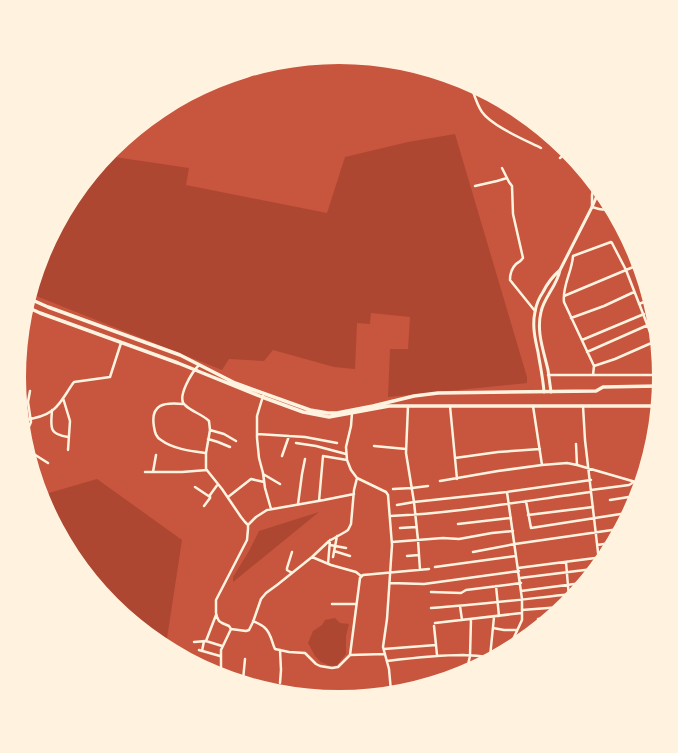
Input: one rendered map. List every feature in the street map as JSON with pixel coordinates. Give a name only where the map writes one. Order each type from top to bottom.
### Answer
[{"type":"main road","points":[[35,301],[180,356],[263,396],[305,409],[328,413],[337,413],[414,396],[438,393],[596,392],[603,387],[652,386]]},
{"type":"main road","points":[[33,310],[303,412],[317,415],[329,416],[389,406],[650,406]]},
{"type":"main road","points":[[397,400],[397,406]]},
{"type":"street","points":[[475,95],[481,110],[495,124],[541,148]]},
{"type":"street","points":[[502,168],[512,186],[513,214],[523,258],[513,268],[510,280],[535,312]]},
{"type":"street","points":[[475,186],[497,182],[507,178]]},
{"type":"street","points":[[592,194],[592,207]]},
{"type":"street","points":[[551,392],[540,331],[540,317],[545,301],[596,198]]},
{"type":"street","points":[[592,207],[604,210]]},
{"type":"street","points":[[593,375],[594,366],[564,302],[563,296],[573,256],[612,242],[626,270],[647,322]]},
{"type":"street","points":[[563,296],[632,268]]},
{"type":"street","points":[[544,392],[543,378],[534,331],[535,312],[544,290],[550,280],[560,270]]},
{"type":"street","points":[[572,318],[604,306],[634,292]]},
{"type":"street","points":[[639,304],[643,302]]},
{"type":"street","points":[[582,340],[644,314]]},
{"type":"street","points":[[587,352],[647,325]]},
{"type":"street","points":[[30,419],[36,418],[57,406],[74,382],[110,377],[122,343]]},
{"type":"street","points":[[594,366],[615,359],[650,343]]},
{"type":"street","points":[[183,404],[183,394],[190,376],[199,365]]},
{"type":"street","points":[[548,375],[652,374]]},
{"type":"street","points":[[30,391],[28,402],[30,424]]},
{"type":"street","points":[[263,396],[257,416],[258,449],[271,509]]},
{"type":"street","points":[[63,398],[69,418],[68,450]]},
{"type":"street","points":[[206,453],[174,446],[160,439],[156,434],[153,417],[156,409],[165,404],[183,404],[208,420],[210,430],[206,453],[207,470],[248,525],[247,540],[216,600],[216,615],[200,650],[220,656]]},
{"type":"street","points":[[408,406],[406,456],[414,502],[420,570]]},
{"type":"street","points":[[450,406],[457,479]]},
{"type":"street","points":[[533,406],[542,465]]},
{"type":"street","points":[[583,406],[585,440],[591,480],[598,552]]},
{"type":"street","points":[[52,410],[52,429],[60,436],[68,437]]},
{"type":"street","points":[[352,413],[351,426],[346,447],[347,460],[351,470],[357,478],[388,493],[392,542],[384,649],[390,685]]},
{"type":"street","points":[[210,430],[224,434],[236,440]]},
{"type":"street","points":[[257,434],[311,438],[337,443]]},
{"type":"street","points":[[282,456],[289,436]]},
{"type":"street","points":[[208,439],[230,448]]},
{"type":"street","points":[[296,443],[316,446],[346,454]]},
{"type":"street","points":[[576,444],[578,465]]},
{"type":"street","points":[[374,446],[406,448]]},
{"type":"street","points":[[455,458],[498,452],[540,449]]},
{"type":"street","points":[[154,472],[156,455]]},
{"type":"street","points":[[37,456],[48,463]]},
{"type":"street","points":[[319,501],[323,456],[347,460]]},
{"type":"street","points":[[298,504],[305,459]]},
{"type":"street","points":[[440,481],[562,463],[578,465],[633,482]]},
{"type":"street","points":[[145,472],[207,470]]},
{"type":"street","points":[[263,474],[280,484]]},
{"type":"street","points":[[216,615],[219,621],[229,626],[231,629],[246,631],[250,629],[263,596],[312,557],[330,540],[345,532],[350,527],[357,478]]},
{"type":"street","points":[[228,498],[251,479],[264,482]]},
{"type":"street","points":[[397,505],[591,480]]},
{"type":"street","points":[[204,506],[218,483]]},
{"type":"street","points":[[390,516],[509,504],[629,485],[633,483]]},
{"type":"street","points":[[393,489],[428,486]]},
{"type":"street","points":[[195,487],[210,497]]},
{"type":"street","points":[[507,492],[521,583],[522,599],[522,620],[514,636]]},
{"type":"street","points":[[248,525],[261,513],[267,510],[354,494]]},
{"type":"street","points":[[610,500],[627,497]]},
{"type":"street","points":[[526,501],[531,528],[620,514]]},
{"type":"street","points":[[528,515],[593,507]]},
{"type":"street","points":[[458,524],[511,518]]},
{"type":"street","points":[[400,528],[416,527]]},
{"type":"street","points":[[473,552],[515,544],[611,530]]},
{"type":"street","points":[[392,542],[443,538],[459,539],[513,531]]},
{"type":"street","points":[[333,557],[337,536]]},
{"type":"street","points":[[328,564],[330,540]]},
{"type":"street","points":[[597,545],[603,544]]},
{"type":"street","points":[[330,545],[346,548]]},
{"type":"street","points":[[334,551],[350,556]]},
{"type":"street","points":[[292,552],[287,569],[292,573]]},
{"type":"street","points":[[407,556],[419,555]]},
{"type":"street","points":[[435,567],[516,556]]},
{"type":"street","points":[[312,557],[328,564],[356,572],[361,576]]},
{"type":"street","points":[[390,583],[424,584],[566,562],[592,560]]},
{"type":"street","points":[[566,562],[569,589]]},
{"type":"street","points":[[361,576],[429,568]]},
{"type":"street","points":[[520,578],[584,570]]},
{"type":"street","points":[[253,622],[263,626],[266,629],[271,637],[274,648],[305,653],[320,666],[332,668],[338,667],[350,655],[361,576]]},
{"type":"street","points":[[431,592],[461,593],[466,590],[521,583]]},
{"type":"street","points":[[521,591],[573,584]]},
{"type":"street","points":[[496,586],[499,616]]},
{"type":"street","points":[[431,608],[562,596]]},
{"type":"street","points":[[332,604],[356,604]]},
{"type":"street","points":[[460,606],[462,620]]},
{"type":"street","points":[[522,610],[549,608]]},
{"type":"street","points":[[437,655],[435,625],[462,620],[522,613]]},
{"type":"street","points":[[490,651],[494,617]]},
{"type":"street","points":[[469,661],[471,619]]},
{"type":"street","points":[[493,628],[517,630]]},
{"type":"street","points":[[221,667],[220,656],[222,646],[231,629]]},
{"type":"street","points":[[194,642],[205,641],[222,646]]},
{"type":"street","points":[[384,649],[436,645]]},
{"type":"street","points":[[280,650],[280,683]]},
{"type":"street","points":[[350,655],[385,654]]},
{"type":"street","points":[[386,661],[437,655],[479,656]]},
{"type":"street","points":[[244,675],[245,659]]},
{"type":"shaded area","points":[[455,134],[527,377],[527,383],[388,397],[390,349],[408,349],[410,317],[371,313],[370,324],[357,323],[355,369],[334,367],[273,350],[264,361],[229,359],[222,370],[37,296],[50,257],[68,220],[91,186],[116,157],[189,168],[186,185],[327,213],[345,157],[408,142]]},
{"type":"shaded area","points":[[97,479],[182,540],[167,638],[133,612],[104,583],[91,567],[68,533],[58,515],[49,493]]},
{"type":"shaded area","points":[[319,512],[233,582],[233,577],[259,531]]},
{"type":"shaded area","points":[[335,618],[340,623],[349,624],[346,636],[346,654],[337,665],[333,666],[321,662],[315,656],[308,643],[313,631],[322,625],[325,620]]}]
